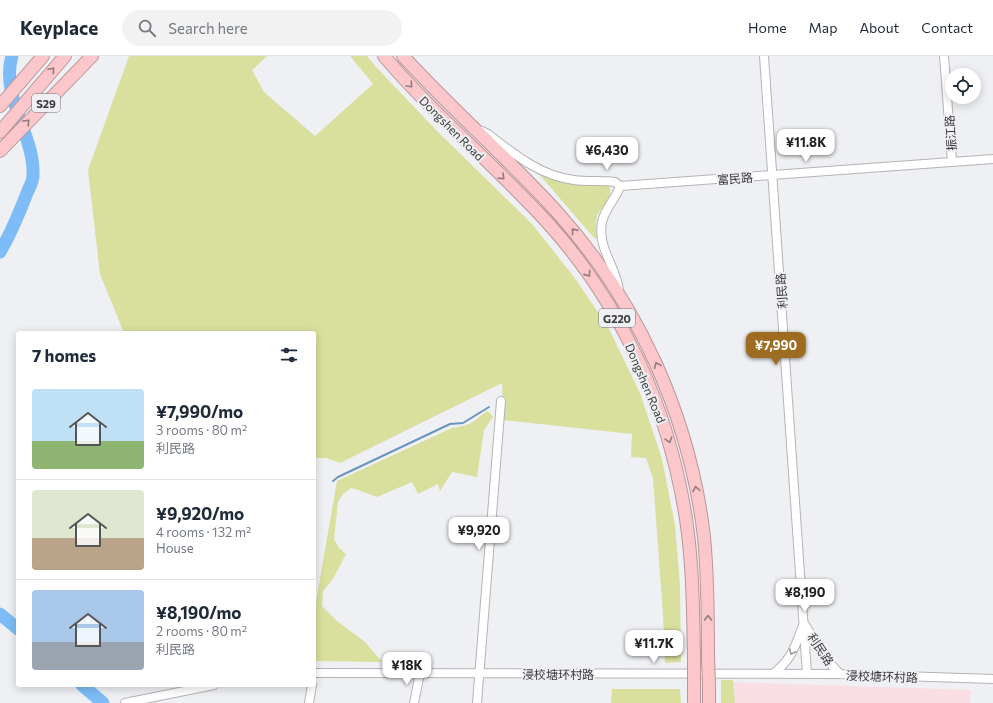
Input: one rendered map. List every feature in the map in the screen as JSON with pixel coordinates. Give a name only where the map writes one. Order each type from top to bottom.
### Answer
[{"type":"highway","name":"S29","points":[[0,106],[43,56]]},
{"type":"highway","points":[[0,132],[65,56]]},
{"type":"highway","name":"S29","points":[[0,151],[92,56]]},
{"type":"highway","name":"Dongshen Road","points":[[384,56],[429,106],[547,222],[585,269],[607,302],[627,337],[658,408],[671,445],[687,520],[691,559],[694,703]]},
{"type":"highway","name":"Dongshen Road","points":[[403,56],[557,212],[593,255],[619,294],[640,331],[663,379],[679,422],[690,460],[704,538],[707,577],[709,703]]},
{"type":"street","name":"利民路","points":[[764,56],[807,674]]},
{"type":"street","name":"振江路","points":[[944,56],[952,162]]},
{"type":"street","name":"富民路","points":[[472,127],[488,134],[525,162],[548,174],[574,180],[615,182],[620,186],[993,159]]},
{"type":"street","points":[[619,294],[618,280],[603,246],[601,230],[604,216],[620,186]]},
{"type":"street","points":[[477,703],[501,401]]},
{"type":"street","name":"利民路","points":[[773,674],[785,665],[790,658],[804,623]]},
{"type":"street","name":"利民路","points":[[804,623],[820,652],[829,664],[840,674]]},
{"type":"street","name":"浸校塘环村路","points":[[316,673],[840,674],[993,680]]},
{"type":"street","points":[[414,703],[420,673]]},
{"type":"street","points":[[125,703],[204,687]]},
{"type":"street","points":[[308,703],[312,687]]},
{"type":"shaded area","points":[[733,682],[971,690],[970,703],[735,703]]},
{"type":"green space","points":[[129,56],[267,56],[252,70],[264,92],[315,136],[373,84],[350,56],[367,56],[435,129],[532,224],[574,277],[608,327],[640,393],[662,459],[675,525],[680,585],[681,662],[665,663],[653,478],[646,458],[631,457],[632,434],[503,420],[502,383],[340,463],[326,458],[316,458],[316,331],[123,331],[100,274],[88,170]]},
{"type":"green space","points":[[538,173],[565,183],[609,186],[609,197],[597,216],[597,238],[595,239]]},
{"type":"green space","points":[[488,411],[493,417],[484,430],[477,477],[452,472],[440,491],[438,484],[418,494],[412,482],[377,497],[351,488],[343,494],[338,502],[334,539],[339,548],[346,554],[333,579],[323,591],[322,606],[337,621],[365,642],[382,662],[316,661],[316,602],[337,481],[452,428],[471,423]]},
{"type":"green space","points":[[721,680],[733,680],[735,703],[721,703]]},
{"type":"green space","points":[[612,689],[680,689],[681,703],[611,703]]},
{"type":"waterway","points":[[0,252],[18,216],[32,183],[33,176],[29,146],[10,86],[12,56]]},
{"type":"waterway","points":[[333,481],[338,477],[450,424],[463,423],[489,407]]},
{"type":"waterway","points":[[0,614],[16,627]]},
{"type":"waterway","points":[[84,687],[103,703]]}]
